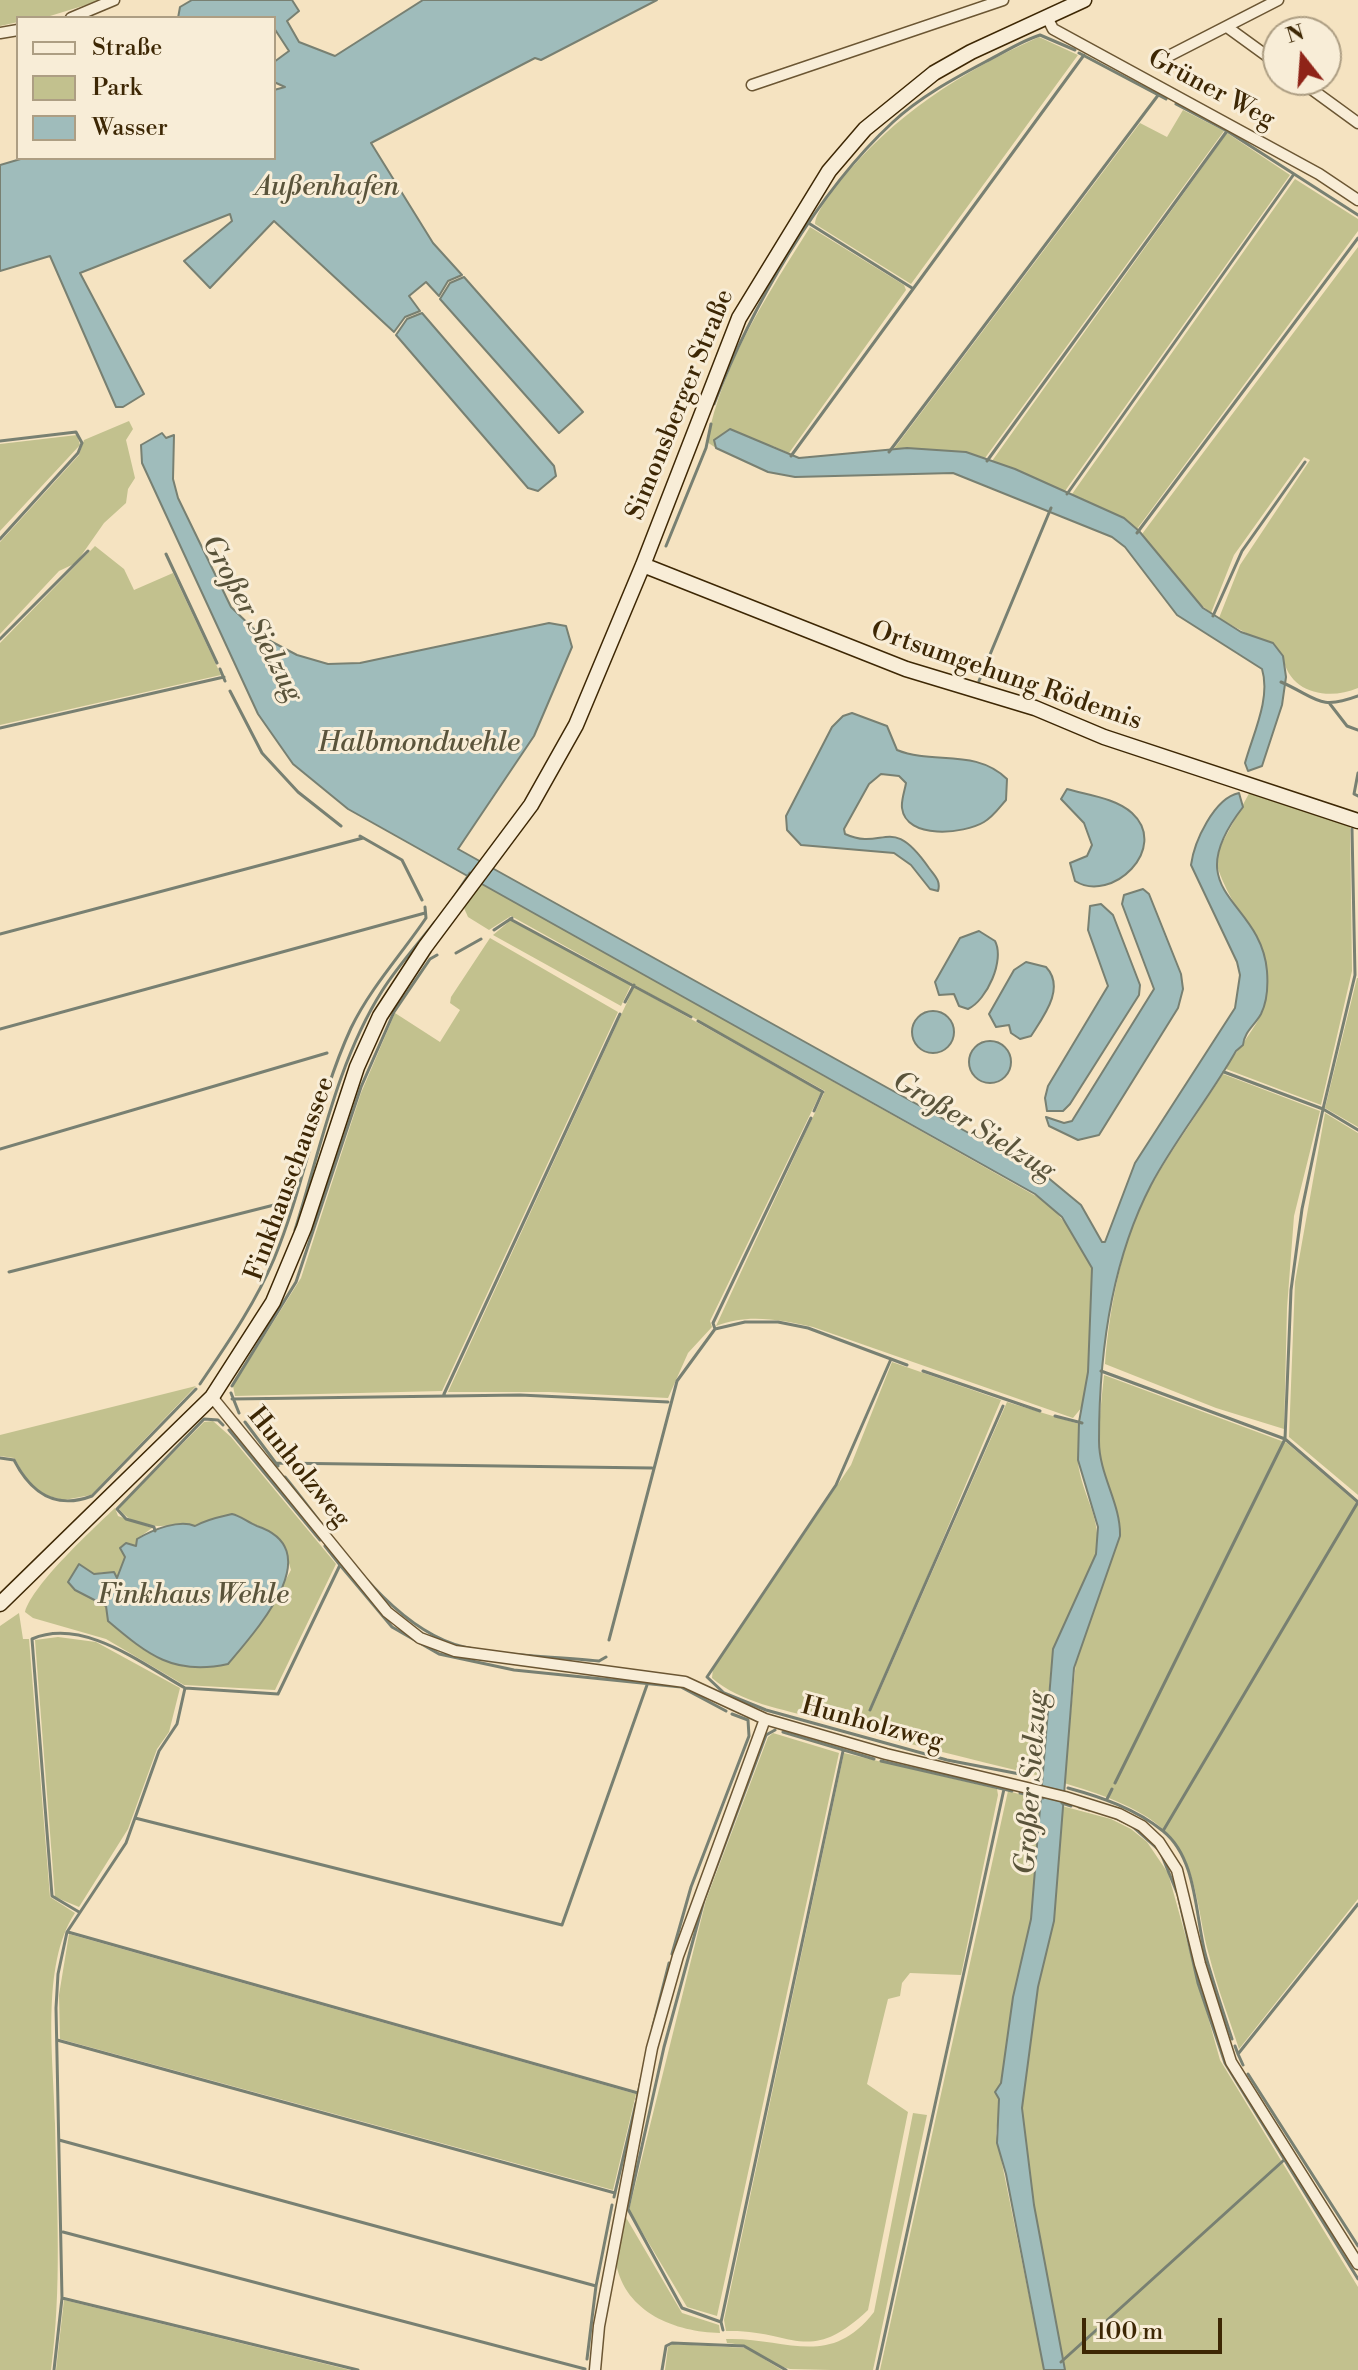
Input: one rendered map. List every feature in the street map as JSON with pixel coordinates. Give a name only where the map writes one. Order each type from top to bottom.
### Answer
[{"type":"main road","name":"Simonsberger Straße","points":[[494,856],[531,805],[576,725],[643,565],[739,318],[829,171],[865,129],[934,73],[1084,0]]},
{"type":"main road","name":"Ortsumgehung Rödemis","points":[[643,565],[906,669],[1035,708],[1104,737],[1358,821]]},
{"type":"main road","name":"Finkhauschaussee","points":[[0,1604],[212,1397],[250,1342],[291,1265],[357,1067],[380,1016],[425,947],[494,856]]},
{"type":"street","points":[[76,16],[114,0]]},
{"type":"street","points":[[752,85],[1003,0]]},
{"type":"street","points":[[1159,61],[1278,0]]},
{"type":"street","name":"Grüner Weg","points":[[1047,17],[1053,29],[1319,174],[1358,200]]},
{"type":"street","points":[[1227,27],[1262,52]]},
{"type":"street","points":[[1321,96],[1358,123]]},
{"type":"street","name":"Hunholzweg","points":[[212,1397],[387,1612],[420,1638],[455,1651],[685,1682],[765,1719],[886,1754],[1065,1797],[1119,1814],[1142,1826],[1159,1842],[1177,1870],[1200,1964],[1231,2062],[1358,2264]]},
{"type":"street","points":[[595,2370],[599,2326],[652,2048],[678,1956],[765,1719]]},
{"type":"green space","points":[[0,0],[102,0],[50,16],[16,16],[16,22],[0,26]]},
{"type":"green space","points":[[1039,37],[1078,55],[911,284],[815,224],[821,208],[839,183],[905,116],[982,65]]},
{"type":"green space","points":[[1183,110],[1224,131],[985,458],[966,452],[893,450],[1140,123],[1167,137]]},
{"type":"green space","points":[[1227,133],[1290,175],[1065,491],[992,461]]},
{"type":"green space","points":[[1295,179],[1358,219],[1358,231],[1137,529],[1124,518],[1072,494]]},
{"type":"green space","points":[[810,227],[904,285],[906,290],[789,453],[773,446],[715,439],[716,448],[707,442],[714,412],[735,357]]},
{"type":"green space","points":[[1358,247],[1358,688],[1334,694],[1311,691],[1301,686],[1286,669],[1283,656],[1219,618],[1240,565],[1310,460],[1304,457],[1234,555],[1211,613],[1189,595],[1142,534]]},
{"type":"green space","points":[[129,421],[133,429],[126,440],[135,478],[128,489],[126,503],[104,523],[76,563],[59,571],[0,634],[0,542],[79,455],[84,440]]},
{"type":"green space","points":[[77,435],[80,445],[0,531],[0,444]]},
{"type":"green space","points":[[95,546],[124,569],[134,590],[173,573],[221,675],[0,725],[0,643]]},
{"type":"green space","points":[[1252,788],[1350,821],[1352,971],[1321,1105],[1226,1069],[1261,1015],[1267,986],[1265,967],[1258,948],[1220,875],[1215,856]]},
{"type":"green space","points":[[482,883],[1048,1203],[1072,1231],[1092,1268],[1088,1372],[1082,1407],[1073,1418],[813,1327],[752,1319],[716,1326],[825,1091],[511,916],[489,930],[468,917],[464,908]]},
{"type":"green space","points":[[511,920],[631,985],[621,1006],[493,935]]},
{"type":"green space","points":[[490,938],[618,1012],[442,1391],[235,1396],[233,1386],[301,1278],[361,1093],[395,1013],[440,1042],[460,1010],[450,1003],[451,997]]},
{"type":"green space","points":[[1358,978],[1358,1127],[1325,1108]]},
{"type":"green space","points":[[634,987],[821,1092],[710,1321],[712,1327],[688,1353],[668,1398],[549,1392],[448,1392]]},
{"type":"green space","points":[[1223,1074],[1320,1111],[1294,1216],[1287,1308],[1284,1429],[1216,1408],[1105,1364],[1114,1295],[1134,1223],[1153,1182]]},
{"type":"green space","points":[[1325,1113],[1358,1133],[1358,1495],[1289,1437],[1295,1282]]},
{"type":"green space","points":[[892,1362],[1001,1400],[871,1711],[1007,1402],[1079,1424],[1079,1468],[1097,1532],[1096,1554],[1053,1649],[1040,1776],[762,1704],[736,1694],[712,1678],[713,1668],[851,1465]]},
{"type":"green space","points":[[1104,1375],[1287,1443],[1358,1504],[1358,1899],[1239,2049],[1212,1967],[1190,1872],[1175,1843],[1154,1822],[1130,1807],[1064,1783],[1077,1651],[1120,1536],[1100,1458]]},
{"type":"green space","points":[[196,1386],[91,1495],[64,1500],[41,1494],[30,1484],[14,1458],[0,1456],[0,1435]]},
{"type":"green space","points":[[213,1421],[231,1437],[336,1564],[275,1690],[184,1685],[106,1639],[33,1618],[25,1612],[51,1572],[115,1508],[118,1516],[152,1528],[137,1539],[137,1546],[130,1547],[118,1579],[104,1572],[94,1574],[79,1565],[68,1582],[75,1590],[106,1606],[108,1621],[149,1653],[177,1665],[209,1667],[228,1664],[273,1603],[291,1570],[279,1541],[267,1530],[238,1519],[237,1515],[190,1527],[175,1524],[153,1526],[129,1518],[119,1508],[204,1422]]},
{"type":"green space","points":[[19,1613],[23,1639],[29,1639],[50,1897],[75,1913],[64,1934],[53,1987],[58,2247],[57,2308],[51,2370],[0,2370],[0,1626]]},
{"type":"green space","points":[[58,1637],[96,1642],[180,1688],[169,1732],[157,1749],[128,1829],[79,1907],[55,1897],[35,1640]]},
{"type":"green space","points":[[773,1733],[839,1753],[717,2316],[687,2307],[629,2210],[706,1900],[768,1737]]},
{"type":"green space","points":[[844,1753],[997,1789],[998,1795],[961,1975],[910,1973],[902,1983],[900,1996],[888,1999],[867,2084],[908,2112],[868,2310],[830,2337],[814,2341],[726,2331],[724,2320]]},
{"type":"green space","points":[[1008,1791],[1041,1800],[1031,1919],[1013,1998],[996,2134],[1044,2370],[880,2370]]},
{"type":"green space","points":[[1062,1806],[1111,1819],[1131,1829],[1147,1842],[1168,1873],[1220,2060],[1358,2287],[1358,2370],[1065,2370],[1034,2205],[1022,2108],[1038,1987],[1054,1921]]},
{"type":"green space","points":[[69,1934],[636,2094],[613,2190],[60,2039],[59,1995]]},
{"type":"green space","points":[[913,2113],[927,2115],[873,2370],[790,2369],[745,2347],[727,2343],[726,2339],[823,2346],[857,2330],[874,2312]]},
{"type":"green space","points":[[624,2214],[682,2313],[719,2325],[720,2333],[670,2324],[641,2307],[630,2295],[621,2280],[615,2257]]},
{"type":"green space","points":[[64,2300],[350,2370],[56,2370]]},
{"type":"green space","points":[[673,2344],[746,2348],[782,2370],[665,2370],[668,2347]]},
{"type":"water","name":"Außenhafen","points":[[192,0],[292,0],[299,11],[287,21],[299,42],[335,56],[423,0],[657,0],[541,60],[535,58],[371,143],[433,243],[462,275],[448,281],[439,296],[426,282],[409,296],[420,311],[405,317],[394,332],[274,221],[210,288],[184,261],[232,221],[230,214],[80,273],[144,394],[123,407],[116,407],[50,256],[0,271],[0,165],[17,160],[276,160],[276,89],[285,87],[276,83],[276,61],[289,51],[276,31],[276,16],[178,16],[180,7]]},
{"type":"water","points":[[464,277],[583,412],[559,433],[440,299],[450,283]]},
{"type":"water","points":[[422,313],[554,466],[556,476],[538,491],[528,488],[396,335],[407,319]]},
{"type":"water","points":[[730,429],[799,458],[907,448],[966,452],[1015,469],[1124,518],[1139,531],[1203,608],[1241,632],[1273,643],[1283,656],[1286,677],[1282,705],[1262,766],[1248,771],[1245,763],[1263,704],[1262,669],[1177,615],[1125,547],[1112,537],[953,473],[795,477],[768,472],[716,448],[714,440]]},
{"type":"water","name":"Halbmondwehle","points":[[162,433],[166,438],[174,435],[173,479],[178,498],[231,607],[261,636],[297,655],[328,664],[360,663],[549,623],[566,626],[572,647],[534,736],[458,849],[1046,1176],[1081,1205],[1102,1242],[1105,1242],[1135,1163],[1235,1008],[1240,975],[1237,962],[1191,865],[1207,822],[1221,803],[1239,793],[1243,807],[1224,836],[1217,859],[1219,878],[1261,947],[1267,971],[1265,1004],[1245,1036],[1243,1045],[1236,1051],[1151,1185],[1126,1246],[1105,1343],[1100,1454],[1117,1512],[1120,1536],[1074,1668],[1054,1921],[1038,1987],[1022,2108],[1034,2205],[1065,2370],[1044,2370],[1006,2174],[997,2143],[999,2099],[995,2092],[1001,2083],[1013,1997],[1031,1919],[1053,1649],[1096,1554],[1098,1527],[1078,1460],[1079,1422],[1088,1372],[1092,1268],[1062,1217],[1035,1194],[348,809],[293,764],[258,714],[142,463],[141,445]]},
{"type":"water","points":[[852,713],[887,726],[897,750],[968,760],[995,769],[1007,779],[1006,800],[990,818],[975,826],[937,832],[924,830],[906,818],[902,805],[906,783],[899,776],[881,774],[869,784],[844,829],[845,834],[870,839],[896,837],[905,842],[935,876],[938,891],[930,889],[911,865],[894,853],[801,845],[787,830],[786,816],[832,727],[843,716]]},
{"type":"water","points":[[1067,789],[1118,804],[1132,813],[1142,827],[1144,842],[1140,856],[1132,869],[1119,879],[1105,885],[1090,886],[1075,881],[1070,863],[1087,856],[1092,845],[1084,823],[1061,799]]},
{"type":"water","points":[[1143,889],[1149,894],[1181,974],[1183,989],[1178,1008],[1099,1135],[1078,1140],[1049,1126],[1046,1117],[1064,1123],[1072,1121],[1154,989],[1122,904],[1124,895]]},
{"type":"water","points":[[1101,904],[1113,915],[1140,985],[1139,995],[1070,1104],[1063,1111],[1047,1111],[1045,1098],[1048,1086],[1108,986],[1088,930],[1090,906]]},
{"type":"water","points":[[979,931],[995,941],[998,958],[988,989],[968,1009],[959,1006],[954,994],[939,995],[935,982],[960,938]]},
{"type":"water","points":[[1026,962],[1046,967],[1054,984],[1050,1002],[1031,1036],[1020,1039],[1011,1033],[1009,1025],[996,1027],[989,1014],[1014,970]]},
{"type":"water","points":[[933,1011],[948,1017],[954,1032],[948,1047],[933,1053],[918,1047],[912,1032],[918,1017]]},
{"type":"water","points":[[990,1041],[1005,1047],[1011,1062],[1005,1077],[990,1083],[975,1077],[969,1062],[975,1047]]},
{"type":"water","name":"Finkhaus Wehle","points":[[232,1514],[277,1537],[287,1552],[287,1570],[270,1610],[228,1664],[209,1667],[177,1665],[149,1653],[108,1621],[106,1606],[75,1590],[68,1582],[79,1564],[94,1574],[114,1572],[117,1578],[125,1557],[120,1548],[126,1543],[136,1546],[137,1539],[159,1529],[175,1524],[195,1526]]},
{"type":"waterway","points":[[714,404],[747,329],[789,253],[838,182],[893,122],[937,89],[1040,35],[1075,50]]},
{"type":"waterway","points":[[1079,53],[1166,99]]},
{"type":"waterway","points":[[791,456],[1084,55]]},
{"type":"waterway","points":[[889,452],[1159,94]]},
{"type":"waterway","points":[[1176,104],[1227,131],[1358,215]]},
{"type":"waterway","points":[[987,461],[1227,131]]},
{"type":"waterway","points":[[1067,494],[1294,174]]},
{"type":"waterway","points":[[810,224],[912,288]]},
{"type":"waterway","points":[[1137,533],[1358,238]]},
{"type":"waterway","points":[[666,546],[706,448],[711,424]]},
{"type":"waterway","points":[[0,441],[76,432],[82,443],[78,453],[0,539]]},
{"type":"waterway","points":[[1213,616],[1242,551],[1305,462]]},
{"type":"waterway","points":[[979,681],[1051,508]]},
{"type":"waterway","points":[[0,639],[88,551]]},
{"type":"waterway","points":[[166,554],[217,663]]},
{"type":"waterway","points":[[220,669],[225,681]]},
{"type":"waterway","points":[[0,728],[224,677]]},
{"type":"waterway","points":[[1281,682],[1325,702],[1358,696]]},
{"type":"waterway","points":[[230,691],[262,753],[298,792],[341,826]]},
{"type":"waterway","points":[[1330,704],[1347,726],[1358,730]]},
{"type":"waterway","points":[[1358,773],[1354,794],[1358,796]]},
{"type":"waterway","points":[[1224,1072],[1323,1109],[1355,975],[1352,829]]},
{"type":"waterway","points":[[360,836],[402,860],[422,900]]},
{"type":"waterway","points":[[0,934],[363,838]]},
{"type":"waterway","points":[[452,900],[470,873]]},
{"type":"waterway","points":[[200,1384],[249,1308],[274,1259],[329,1085],[351,1028],[377,985],[426,918],[425,907]]},
{"type":"waterway","points":[[0,1029],[425,913]]},
{"type":"waterway","points":[[494,930],[512,918]]},
{"type":"waterway","points":[[510,919],[691,1017]]},
{"type":"waterway","points":[[295,1230],[341,1077],[366,1018],[382,991],[435,922]]},
{"type":"waterway","points":[[456,953],[481,939]]},
{"type":"waterway","points":[[232,1386],[296,1282],[361,1087],[394,1012],[430,959],[437,955]]},
{"type":"waterway","points":[[625,1002],[634,985]]},
{"type":"waterway","points":[[444,1394],[620,1014]]},
{"type":"waterway","points":[[698,1021],[823,1092]]},
{"type":"waterway","points":[[0,1149],[327,1053]]},
{"type":"waterway","points":[[814,1111],[822,1093]]},
{"type":"waterway","points":[[1115,1783],[1285,1439],[1291,1290],[1302,1209],[1323,1109],[1358,1130]]},
{"type":"waterway","points":[[715,1329],[713,1323],[811,1118]]},
{"type":"waterway","points":[[9,1272],[282,1203]]},
{"type":"waterway","points":[[609,1640],[677,1381],[715,1329],[745,1322],[778,1322],[808,1328],[907,1365]]},
{"type":"waterway","name":"Großer Sielzug","points":[[891,1359],[836,1485],[707,1677],[724,1693],[766,1710],[947,1760],[1030,1776]]},
{"type":"waterway","points":[[923,1371],[1040,1411]]},
{"type":"waterway","points":[[1101,1371],[1285,1439],[1358,1502]]},
{"type":"waterway","points":[[0,1458],[14,1460],[28,1482],[46,1496],[67,1501],[92,1496],[196,1389]]},
{"type":"waterway","points":[[231,1393],[239,1413]]},
{"type":"waterway","points":[[232,1399],[520,1395],[668,1402]]},
{"type":"waterway","points":[[870,1710],[1003,1406]]},
{"type":"waterway","points":[[1055,1416],[1082,1423]]},
{"type":"waterway","points":[[155,1531],[154,1527],[126,1519],[117,1509],[204,1419],[218,1420],[223,1425]]},
{"type":"waterway","points":[[245,1422],[278,1466]]},
{"type":"waterway","points":[[229,1430],[320,1540]]},
{"type":"waterway","points":[[276,1463],[652,1468]]},
{"type":"waterway","points":[[285,1477],[364,1577],[411,1621],[437,1637],[464,1647],[497,1653],[599,1661],[606,1657]]},
{"type":"waterway","points":[[1163,1831],[1358,1502]]},
{"type":"waterway","points":[[54,2370],[62,2298],[56,2008],[58,1974],[67,1932],[126,1843],[159,1751],[177,1724],[185,1688],[278,1694],[340,1565],[325,1546]]},
{"type":"waterway","points":[[340,1565],[392,1627],[439,1654],[514,1670],[681,1687],[726,1711]]},
{"type":"waterway","points":[[79,1912],[52,1896],[32,1639],[51,1634],[71,1634],[91,1639],[112,1646],[185,1688]]},
{"type":"waterway","points":[[135,1818],[562,1925],[647,1685]]},
{"type":"waterway","points":[[672,1954],[691,1887],[749,1736],[748,1720],[732,1714]]},
{"type":"waterway","points":[[721,2322],[682,2308],[628,2209],[664,2047],[704,1900],[766,1735],[775,1730]]},
{"type":"waterway","points":[[783,1732],[874,1759]]},
{"type":"waterway","points":[[723,2330],[721,2322],[843,1751]]},
{"type":"waterway","name":"Großer Sielzug","points":[[881,1761],[1012,1791]]},
{"type":"waterway","points":[[1068,1788],[1130,1810],[1153,1823],[1174,1843],[1189,1873],[1202,1942],[1232,2039]]},
{"type":"waterway","name":"Großer Sielzug","points":[[877,2370],[1004,1789]]},
{"type":"waterway","points":[[1107,1799],[1112,1789]]},
{"type":"waterway","name":"Großer Sielzug","points":[[1020,1793],[1043,1798]]},
{"type":"waterway","name":"Großer Sielzug","points":[[1062,1803],[1071,1806]]},
{"type":"waterway","points":[[1079,1807],[1089,1810]]},
{"type":"waterway","points":[[1111,1816],[1132,1826],[1160,1851],[1178,1895],[1198,1983],[1225,2063],[1358,2279]]},
{"type":"waterway","points":[[1243,2065],[1238,2054],[1358,1904]]},
{"type":"waterway","points":[[68,1932],[638,2093]]},
{"type":"waterway","points":[[653,2026],[669,1963]]},
{"type":"waterway","points":[[57,2040],[615,2193]]},
{"type":"waterway","points":[[1235,2046],[1238,2054]]},
{"type":"waterway","points":[[1248,2074],[1358,2246]]},
{"type":"waterway","points":[[637,2099],[641,2080]]},
{"type":"waterway","points":[[614,2197],[636,2103]]},
{"type":"waterway","points":[[59,2140],[596,2286]]},
{"type":"waterway","points":[[1061,2362],[1284,2160]]},
{"type":"waterway","points":[[587,2359],[596,2286],[612,2205]]},
{"type":"waterway","points":[[63,2232],[585,2369]]},
{"type":"waterway","points":[[62,2298],[358,2370]]},
{"type":"waterway","points":[[662,2370],[666,2346],[672,2343],[744,2346],[786,2370]]}]
